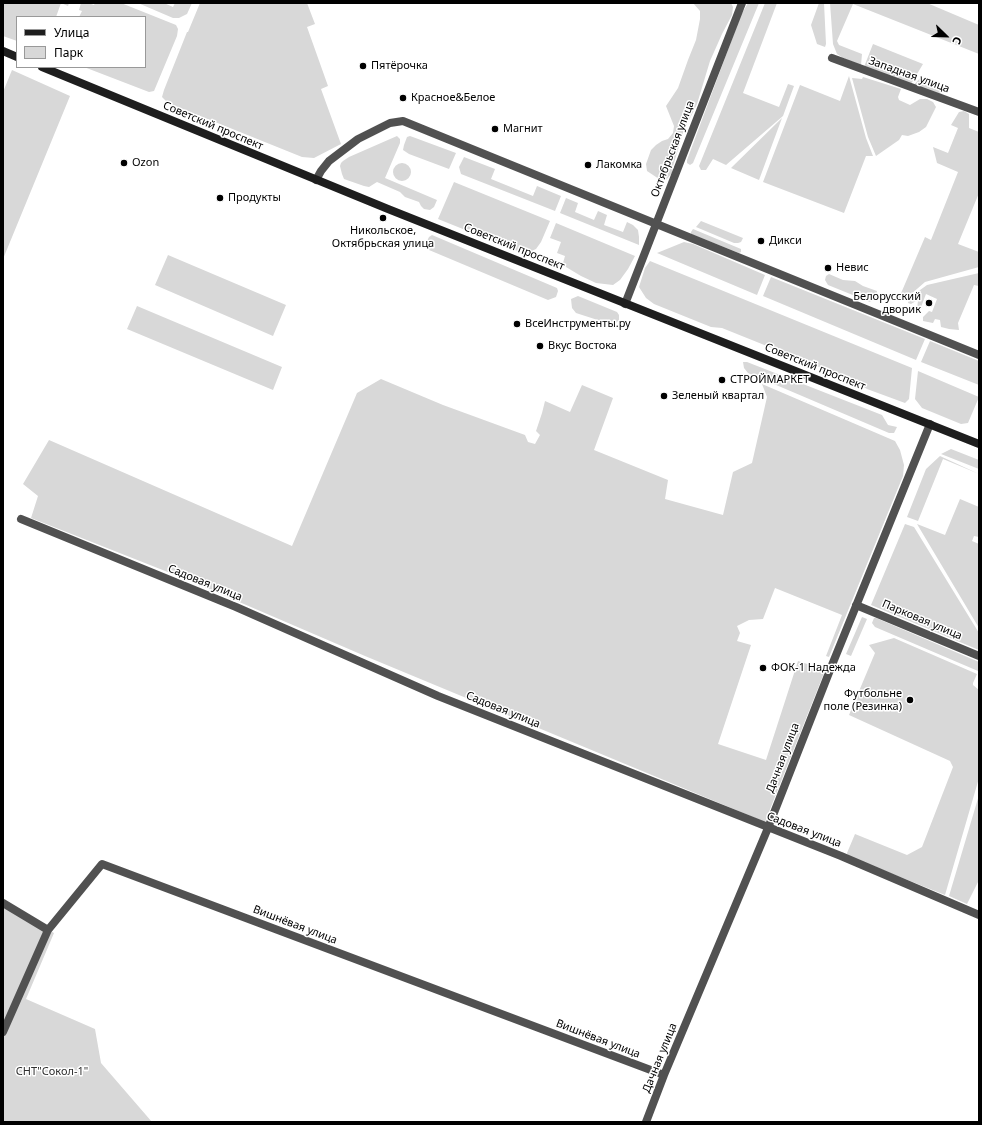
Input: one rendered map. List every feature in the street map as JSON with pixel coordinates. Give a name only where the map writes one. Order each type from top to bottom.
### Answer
[{"type":"main road","points":[[3,51],[16,57]]},
{"type":"main road","name":"Советский проспект","points":[[44,68],[316,180],[979,444]]},
{"type":"street","name":"Октябрьская улица","points":[[625,304],[742,3]]},
{"type":"street","name":"Западная улица","points":[[832,58],[979,112]]},
{"type":"street","points":[[316,180],[329,160],[358,139],[390,123],[403,121],[979,355]]},
{"type":"street","name":"Дачная улица","points":[[646,1122],[664,1075],[768,828],[856,605],[930,424]]},
{"type":"street","name":"Садовая улица","points":[[21,520],[236,607],[438,696],[768,828],[842,856],[979,915]]},
{"type":"street","name":"Парковая улица","points":[[856,605],[979,656]]},
{"type":"street","name":"Вишнёвая улица","points":[[3,1032],[48,930],[102,864],[664,1075]]},
{"type":"street","points":[[3,903],[48,930]]},
{"type":"green space","points":[[3,3],[61,3],[56,16],[16,16],[16,41],[3,36]]},
{"type":"green space","points":[[61,3],[69,3],[68,6]]},
{"type":"green space","points":[[81,3],[94,5],[95,3],[121,3],[176,25],[178,29],[177,36],[154,91],[149,92],[87,68],[146,68],[146,16],[80,16],[82,11],[79,10]]},
{"type":"green space","points":[[138,3],[164,3],[173,7],[175,3],[192,3],[187,14],[179,18],[173,18]]},
{"type":"green space","points":[[200,3],[307,3],[315,24],[307,27],[328,86],[321,89],[341,144],[314,158],[302,157],[168,103],[162,97]]},
{"type":"green space","points":[[693,3],[731,3],[733,7],[732,15],[710,61],[697,104],[684,130],[672,173],[666,180],[659,179],[647,171],[646,164],[651,150],[662,141],[668,139],[673,133],[674,126],[666,106],[678,88],[696,40],[700,11]]},
{"type":"green space","points":[[748,3],[759,3],[693,163],[690,165],[687,163],[687,160],[741,15]]},
{"type":"green space","points":[[765,3],[777,3],[743,93],[779,107],[788,84],[794,86],[783,116],[726,165],[713,159],[706,170],[701,170],[699,166]]},
{"type":"green space","points":[[819,3],[824,3],[825,47],[817,44],[811,25]]},
{"type":"green space","points":[[830,3],[927,3],[979,25],[979,54],[853,4],[837,41],[839,45],[862,54],[861,65],[837,54],[833,44]]},
{"type":"green space","points":[[873,44],[923,64],[911,84],[864,67]]},
{"type":"green space","points":[[12,70],[70,96],[3,259],[3,92]]},
{"type":"green space","points":[[849,76],[866,138],[873,156],[866,156],[844,213],[763,182],[800,85],[840,101]]},
{"type":"green space","points":[[863,77],[901,89],[898,97],[899,100],[910,105],[920,99],[927,99],[933,102],[936,107],[926,127],[919,132],[908,136],[902,135],[899,140],[876,156],[868,137],[852,78],[862,79]]},
{"type":"green space","points":[[921,77],[946,87],[943,93],[939,94],[914,85]]},
{"type":"green space","points":[[964,111],[969,114],[969,128],[979,132],[979,193],[958,244],[979,252],[979,267],[925,282],[910,295],[899,298],[925,237],[931,240],[958,172],[937,163],[933,147],[948,153],[958,128],[951,125],[959,112]]},
{"type":"green space","points":[[782,118],[759,180],[731,168]]},
{"type":"green space","points":[[397,136],[400,139],[400,143],[385,178],[437,200],[434,207],[430,210],[424,209],[419,202],[405,197],[400,192],[377,182],[369,187],[344,179],[340,166],[343,161]]},
{"type":"green space","points":[[410,136],[456,153],[449,169],[409,154],[403,150],[407,137]]},
{"type":"green space","points":[[464,157],[495,169],[491,179],[533,196],[537,186],[561,196],[555,211],[461,174],[459,167]]},
{"type":"green space","points":[[402,163],[408,166],[411,172],[408,178],[402,181],[396,178],[393,172],[396,166]]},
{"type":"green space","points":[[454,182],[550,221],[541,242],[536,249],[525,254],[438,219]]},
{"type":"green space","points":[[566,198],[578,203],[575,212],[594,220],[598,211],[607,215],[604,225],[623,232],[627,222],[633,225],[638,230],[639,245],[560,213]]},
{"type":"green space","points":[[701,221],[743,238],[741,242],[734,243],[696,227]]},
{"type":"green space","points":[[556,223],[635,256],[620,280],[613,285],[596,283],[566,267],[563,263],[565,256],[557,253],[561,242],[550,238]]},
{"type":"green space","points":[[693,229],[741,249],[741,252],[739,253],[691,234]]},
{"type":"green space","points":[[432,235],[557,288],[558,291],[556,297],[548,300],[429,250],[426,243]]},
{"type":"green space","points":[[684,242],[693,244],[765,275],[757,295],[657,253]]},
{"type":"green space","points":[[168,255],[286,305],[273,336],[155,285]]},
{"type":"green space","points":[[650,261],[912,368],[909,399],[905,403],[867,389],[854,381],[722,328],[711,327],[654,304],[646,298],[639,287],[645,268]]},
{"type":"green space","points":[[979,273],[979,286],[974,285],[958,323],[959,330],[941,327],[940,320],[935,319],[933,323],[923,321],[923,317],[929,311],[932,312],[937,299],[926,294],[921,307],[917,308],[918,301],[911,304],[908,303],[909,298],[927,285]]},
{"type":"green space","points":[[829,274],[843,280],[855,281],[863,286],[877,291],[876,298],[870,302],[828,285],[825,280],[826,276]]},
{"type":"green space","points":[[771,277],[925,339],[916,360],[763,296]]},
{"type":"green space","points":[[578,296],[617,312],[619,315],[619,320],[615,324],[610,324],[576,313],[572,308],[571,299]]},
{"type":"green space","points":[[137,306],[282,367],[273,390],[127,329]]},
{"type":"green space","points":[[930,341],[979,361],[979,385],[921,362]]},
{"type":"green space","points":[[743,362],[747,362],[882,415],[888,425],[897,427],[894,433],[889,433],[748,373],[744,368]]},
{"type":"green space","points":[[918,371],[979,397],[968,423],[961,424],[922,408],[915,399]]},
{"type":"green space","points":[[381,379],[443,405],[525,435],[528,442],[535,444],[540,435],[536,431],[545,401],[570,412],[582,385],[613,398],[594,450],[668,480],[665,499],[723,515],[733,472],[752,463],[767,397],[762,384],[895,441],[900,450],[904,465],[903,476],[829,657],[826,656],[842,615],[775,588],[763,619],[749,620],[737,626],[740,633],[737,641],[751,645],[718,744],[766,760],[798,661],[820,668],[824,673],[765,822],[365,656],[188,580],[31,518],[38,496],[23,484],[49,440],[292,546],[357,393]]},
{"type":"green space","points":[[951,449],[979,460],[979,469],[941,454]]},
{"type":"green space","points":[[940,456],[979,474],[943,459],[918,521],[907,517],[926,469]]},
{"type":"green space","points":[[960,499],[979,507],[979,537],[974,536],[972,541],[979,544],[979,628],[917,524],[945,535]]},
{"type":"green space","points":[[905,524],[914,527],[979,633],[979,650],[871,605]]},
{"type":"green space","points":[[862,617],[867,619],[851,656],[846,654]]},
{"type":"green space","points":[[874,618],[979,662],[978,671],[875,627],[872,623]]},
{"type":"green space","points":[[894,638],[977,674],[973,685],[979,690],[979,778],[945,895],[848,856],[847,853],[855,834],[907,855],[922,847],[953,767],[950,761],[849,715],[875,653],[869,645]]},
{"type":"green space","points":[[979,795],[979,880],[967,904],[949,896]]},
{"type":"green space","name":"СНТ\"Сокол-1\"","points":[[3,903],[54,933],[26,999],[95,1029],[101,1063],[152,1122],[3,1122]]},
{"type":"place","name":"Пятёрочка","points":[[363,66]]},
{"type":"place","name":"Красное&Белое","points":[[403,98]]},
{"type":"place","name":"Магнит","points":[[495,129]]},
{"type":"place","name":"Ozon","points":[[124,163]]},
{"type":"place","name":"Лакомка","points":[[588,165]]},
{"type":"place","name":"Продукты","points":[[220,198]]},
{"type":"place","name":"Никольское, Октябрьская улица","points":[[383,218]]},
{"type":"place","name":"Дикси","points":[[761,241]]},
{"type":"place","name":"Невис","points":[[828,268]]},
{"type":"place","name":"Белорусский дворик","points":[[929,303]]},
{"type":"place","name":"ВсеИнструменты.ру","points":[[517,324]]},
{"type":"place","name":"Вкус Востока","points":[[540,346]]},
{"type":"place","name":"СТРОЙМАРКЕТ","points":[[722,380]]},
{"type":"place","name":"Зеленый квартал","points":[[664,396]]},
{"type":"place","name":"ФОК-1 Надежда","points":[[763,668]]},
{"type":"place","name":"Футбольне поле (Резинка)","points":[[910,700]]}]
